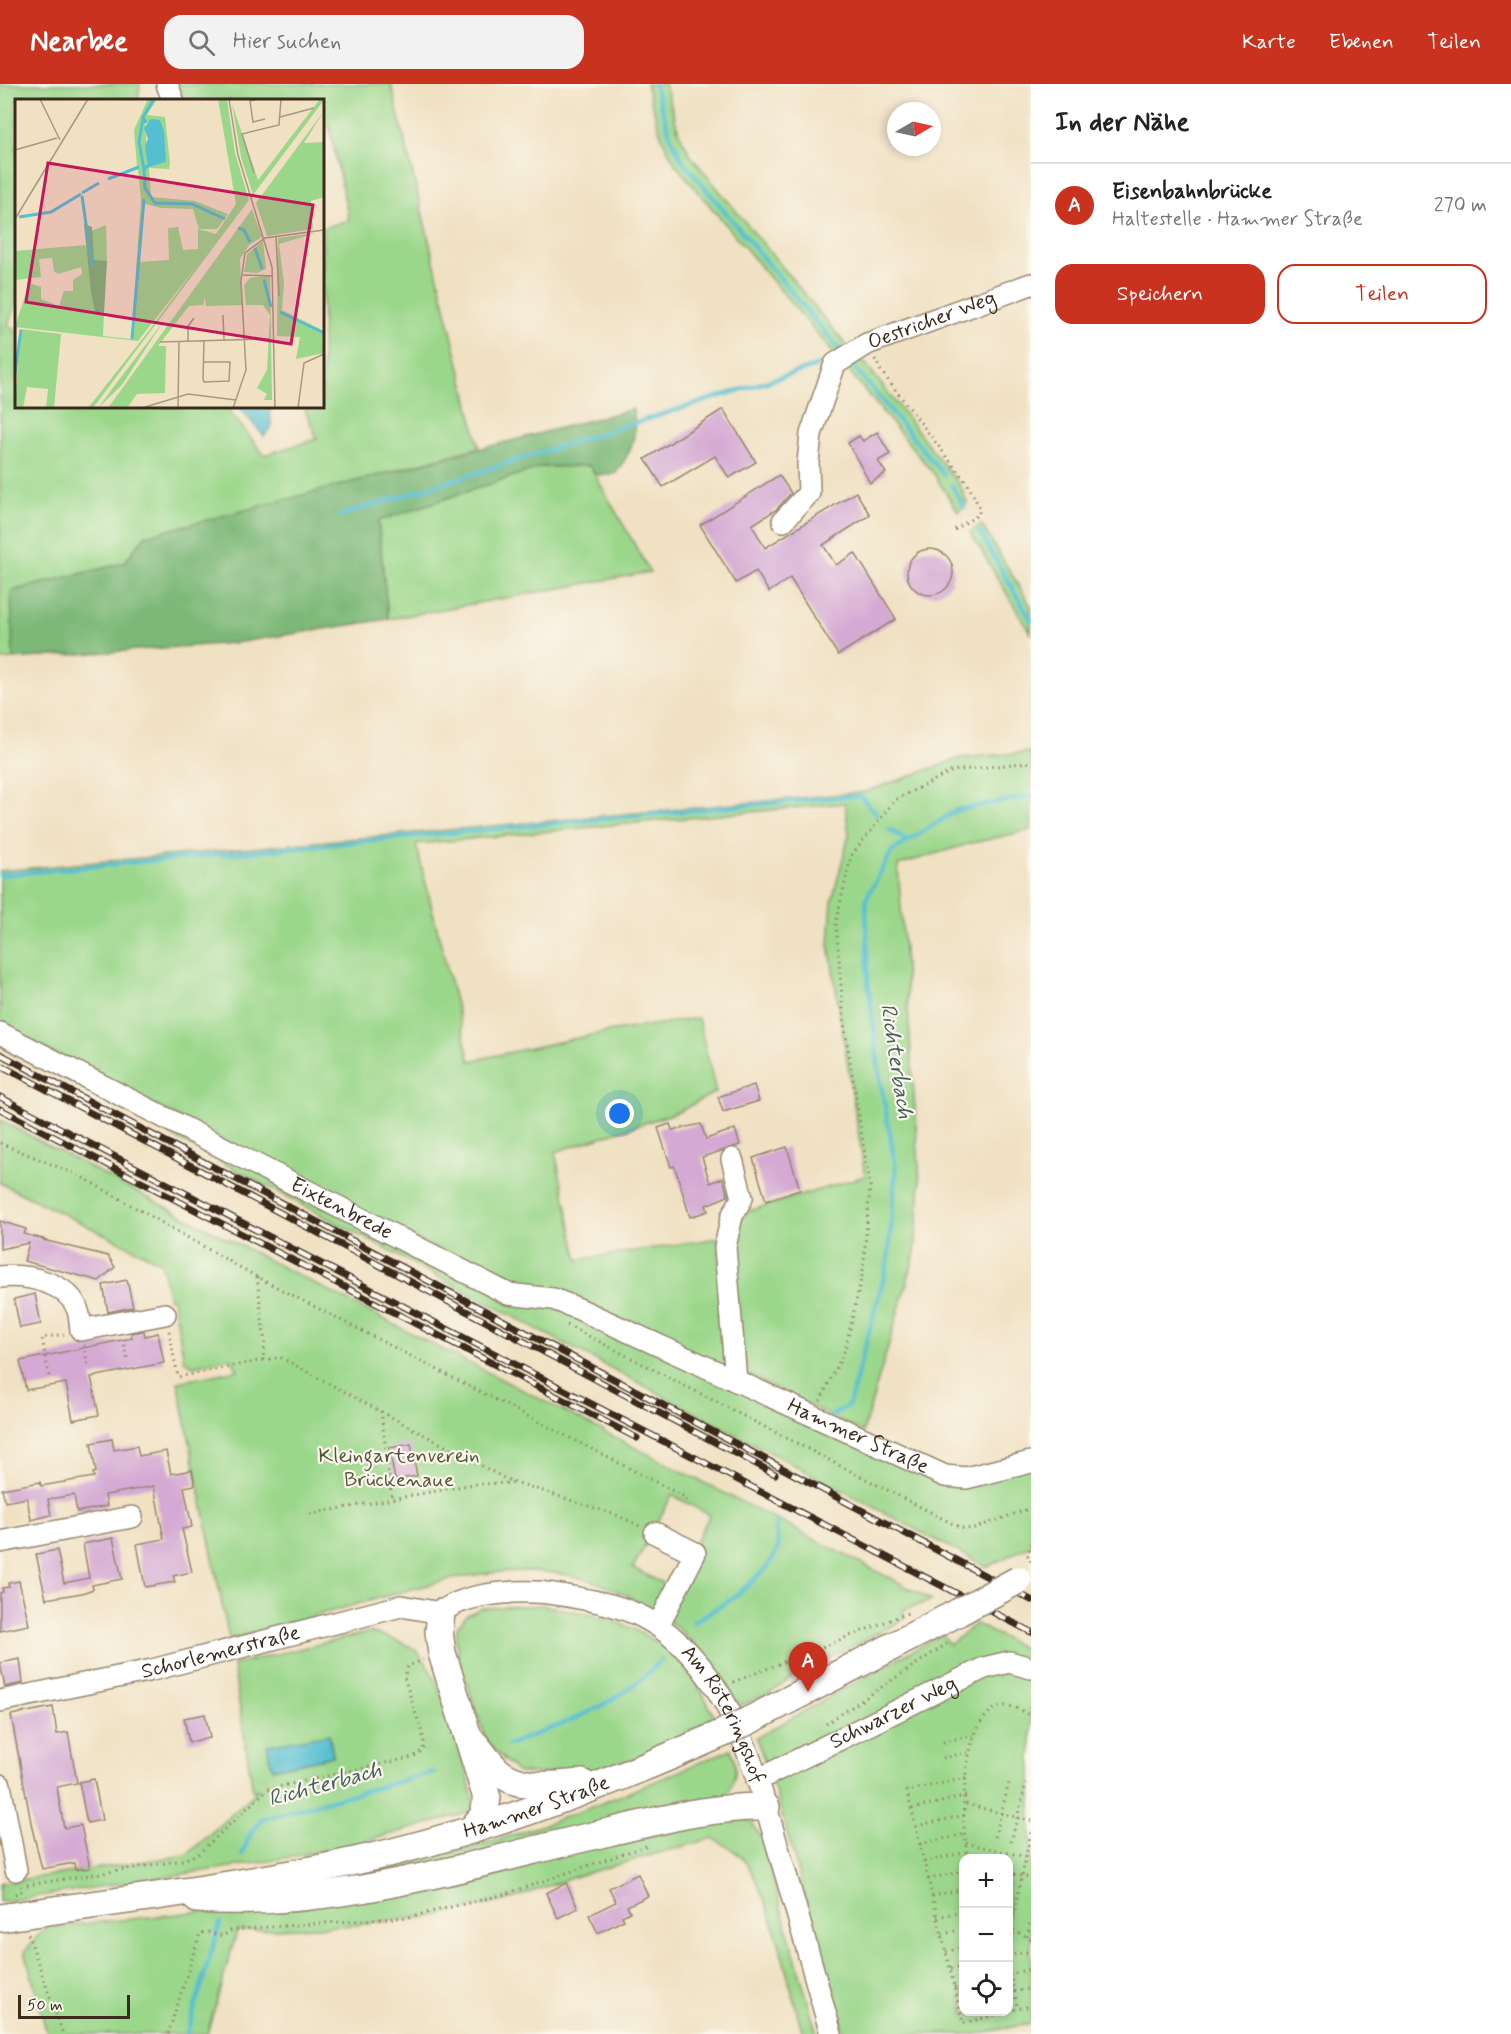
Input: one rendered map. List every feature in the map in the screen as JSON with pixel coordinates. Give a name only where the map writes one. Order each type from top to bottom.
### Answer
[{"type":"main road","name":"Hammer Straße","points":[[13,1916],[154,1896],[346,1863],[471,1830],[616,1780],[723,1733],[959,1612],[1027,1572]]},
{"type":"main road","points":[[441,1613],[439,1632],[442,1653],[487,1798],[484,1815],[471,1830]]},
{"type":"main road","points":[[470,1738],[502,1775],[525,1784],[548,1785],[616,1780]]},
{"type":"main road","points":[[154,1896],[241,1902],[287,1900],[407,1881],[553,1845],[711,1810],[766,1806]]},
{"type":"street","points":[[167,84],[173,99]]},
{"type":"street","name":"Oestricher Weg","points":[[783,520],[809,493],[808,463],[811,434],[835,364],[867,344],[1031,284]]},
{"type":"street","name":"Eixtenbrede","points":[[0,1033],[508,1294],[553,1299],[692,1360]]},
{"type":"street","points":[[732,1159],[742,1198],[732,1216],[724,1247],[736,1381]]},
{"type":"street","points":[[0,1277],[34,1278],[53,1286],[68,1297],[80,1320],[165,1314]]},
{"type":"street","name":"Hammer Straße","points":[[692,1360],[945,1476],[966,1478],[1031,1462]]},
{"type":"street","points":[[0,1542],[132,1517]]},
{"type":"street","points":[[655,1533],[695,1553],[658,1626]]},
{"type":"street","name":"Am Röteringshof","points":[[441,1613],[458,1601],[482,1596],[549,1593],[603,1602],[631,1612],[658,1626],[692,1656],[717,1689],[744,1743],[766,1806],[831,2034]]},
{"type":"street","name":"Schorlemerstraße","points":[[0,1701],[152,1670],[401,1606],[441,1613]]},
{"type":"street","name":"Schwarzer Weg","points":[[757,1780],[984,1668],[1009,1662],[1031,1668]]},
{"type":"street","points":[[0,1785],[16,1870]]},
{"type":"path","points":[[867,344],[880,371],[969,486],[980,507],[979,514],[951,532]]},
{"type":"path","points":[[814,1414],[845,1350],[863,1271],[870,1186],[844,1023],[836,922],[851,856],[895,800],[952,771],[1031,762]]},
{"type":"path","points":[[0,1143],[80,1176],[257,1277],[685,1497],[687,1505]]},
{"type":"path","points":[[257,1277],[266,1344],[263,1360]]},
{"type":"path","points":[[165,1314],[178,1377],[280,1357],[506,1479],[616,1515],[655,1533]]},
{"type":"path","points":[[49,1376],[42,1338],[80,1320]]},
{"type":"path","points":[[565,1324],[961,1528],[972,1529],[1031,1508]]},
{"type":"path","points":[[381,1411],[393,1499]]},
{"type":"path","points":[[310,1514],[474,1485],[518,1483]]},
{"type":"path","points":[[1027,1572],[1031,1543]]},
{"type":"path","points":[[16,1870],[21,1886],[183,1860],[198,1854],[268,1789],[413,1757],[423,1750],[424,1739],[404,1677],[408,1666],[442,1653]]},
{"type":"path","points":[[924,1862],[966,1852],[966,1778],[974,1735],[983,1718],[998,1707],[1007,1705],[1031,1715]]},
{"type":"path","points":[[943,1742],[974,1735]]},
{"type":"path","points":[[943,1758],[970,1752]]},
{"type":"path","points":[[959,2008],[907,1791],[966,1778]]},
{"type":"path","points":[[995,1837],[1010,1779]]},
{"type":"path","points":[[1011,1842],[1026,1783]]},
{"type":"path","points":[[912,1809],[966,1796]]},
{"type":"path","points":[[966,1804],[1031,1821]]},
{"type":"path","points":[[916,1826],[965,1815]]},
{"type":"path","points":[[1013,1914],[1031,1832]]},
{"type":"path","points":[[920,1844],[965,1834]]},
{"type":"path","points":[[965,1842],[1031,1858]]},
{"type":"path","points":[[168,2034],[197,1936],[203,1932],[223,1936],[230,1931],[241,1929],[409,1917],[502,1895],[655,1843]]},
{"type":"path","points":[[928,1879],[959,1872]]},
{"type":"path","points":[[1013,1874],[1031,1878]]},
{"type":"path","points":[[932,1896],[959,1890]]},
{"type":"path","points":[[937,1917],[959,1912]]},
{"type":"path","points":[[13,1916],[33,1949],[63,2034]]},
{"type":"path","points":[[1013,1929],[1029,1938],[1031,1918]]},
{"type":"path","points":[[942,1934],[959,1930]]},
{"type":"path","points":[[1013,1934],[1017,1932]]},
{"type":"path","points":[[946,1952],[959,1948]]},
{"type":"path","points":[[1013,1955],[1031,1951]]},
{"type":"path","points":[[950,1969],[959,1967]]},
{"type":"path","points":[[1013,1973],[1031,1969]]},
{"type":"path","points":[[954,1987],[959,1986]]},
{"type":"path","points":[[1013,1988],[1018,2009]]},
{"type":"path","points":[[1014,1992],[1031,1988]]},
{"type":"path","points":[[1013,2010],[1031,2006]]},
{"type":"path","points":[[961,2016],[963,2023],[989,2016]]},
{"type":"green space","points":[[0,84],[140,84],[138,99],[15,99],[15,305],[8,326],[15,329],[15,408],[227,408],[264,455],[317,439],[304,408],[324,408],[324,228],[349,220],[329,125],[324,126],[324,99],[176,99],[170,84],[391,84],[479,447],[274,504],[145,536],[124,563],[11,591],[13,659],[0,660]]},
{"type":"green space","points":[[646,84],[665,84],[679,133],[691,156],[847,346],[835,355],[675,164],[662,138]]},
{"type":"green space","points":[[858,354],[961,487],[967,503],[958,512],[934,474],[844,365]]},
{"type":"green space","points":[[633,409],[635,428],[632,444],[615,474],[595,475],[590,466],[541,467],[378,521],[388,619],[234,643],[13,659],[11,591],[124,563],[145,536]]},
{"type":"green space","points":[[590,466],[650,572],[388,619],[378,521],[541,467]]},
{"type":"green space","points":[[981,524],[1031,606],[1031,634],[970,532]]},
{"type":"green space","points":[[1031,752],[1031,830],[968,844],[898,865],[920,1182],[915,1254],[863,1432],[746,1374],[729,1246],[735,1223],[749,1211],[865,1176],[829,944],[832,901],[849,835],[845,803],[416,844],[470,1061],[601,1033],[698,1018],[716,1092],[678,1112],[555,1152],[578,1260],[718,1238],[726,1369],[522,1293],[0,1026],[0,871],[865,792],[961,758]]},
{"type":"green space","points":[[0,1037],[364,1224],[551,1303],[945,1479],[1031,1466],[1031,1545],[987,1567],[0,1045]]},
{"type":"green space","name":"Kleingartenverein Brückenaue","points":[[0,1120],[232,1242],[932,1600],[903,1610],[905,1619],[797,1674],[769,1694],[738,1706],[712,1664],[665,1618],[640,1602],[604,1585],[554,1573],[506,1571],[458,1578],[229,1639],[178,1382],[238,1370],[231,1358],[193,1366],[184,1360],[173,1299],[169,1299],[161,1262],[0,1183]],"holes":[[[672,1495],[710,1515],[694,1545],[689,1542],[666,1585],[633,1568]]]},
{"type":"green space","points":[[542,1605],[616,1622],[650,1638],[680,1662],[690,1674],[715,1717],[653,1750],[603,1770],[571,1775],[518,1773],[487,1743],[462,1668],[456,1643],[457,1627],[467,1615],[481,1608]]},
{"type":"green space","points":[[976,1624],[1031,1652],[1031,2023],[976,2034],[844,2034],[774,1787],[756,1738],[942,1634],[949,1645]]},
{"type":"green space","points":[[370,1632],[399,1641],[414,1649],[424,1660],[443,1698],[475,1805],[470,1812],[356,1844],[269,1861],[0,1902],[0,1883],[187,1855],[259,1789],[253,1791],[233,1665],[251,1660],[252,1663],[252,1660]],"holes":[[[329,1734],[333,1756],[272,1769]]]},
{"type":"green space","points":[[731,1749],[735,1762],[735,1774],[732,1786],[725,1798],[419,1872],[297,1887],[471,1848],[605,1802]]},
{"type":"green space","points":[[741,1817],[752,1823],[761,1837],[817,2034],[803,2034],[771,1918],[753,1875],[740,1856],[713,1838],[580,1875],[509,1900],[434,1916],[355,1925],[237,1931],[207,2034],[47,2034],[25,1951],[45,1928],[197,1912],[599,1847]]},
{"type":"water","points":[[240,408],[270,408],[271,427],[264,436]]},
{"type":"water","points":[[329,1734],[333,1756],[272,1769],[267,1745]]},
{"type":"building","points":[[723,409],[756,462],[729,478],[715,456],[663,487],[645,459]]},
{"type":"building","points":[[877,432],[890,454],[878,461],[886,473],[870,483],[848,443],[859,436],[863,441]]},
{"type":"building","points":[[779,475],[791,493],[777,509],[752,525],[765,548],[856,492],[870,515],[823,545],[836,565],[855,553],[896,619],[838,655],[790,578],[769,592],[756,571],[736,583],[700,525]]},
{"type":"building","points":[[930,549],[946,556],[953,572],[946,588],[930,595],[914,588],[907,572],[914,556]]},
{"type":"building","points":[[754,1085],[759,1101],[723,1112],[718,1097]]},
{"type":"building","points":[[670,1124],[672,1130],[701,1124],[706,1139],[735,1129],[740,1145],[702,1157],[710,1183],[723,1178],[728,1196],[706,1205],[708,1211],[690,1217],[677,1174],[674,1166],[671,1167],[658,1128]]},
{"type":"building","points":[[787,1147],[800,1190],[766,1201],[753,1158]]},
{"type":"building","points":[[0,1221],[26,1229],[24,1234],[108,1256],[115,1267],[99,1281],[24,1261],[29,1243],[0,1249]]},
{"type":"building","points":[[127,1280],[133,1307],[108,1312],[103,1285]]},
{"type":"building","points":[[35,1294],[41,1324],[20,1328],[14,1299]]},
{"type":"building","points":[[144,1331],[145,1336],[158,1333],[164,1363],[91,1377],[99,1415],[73,1420],[66,1383],[26,1390],[20,1361],[132,1338],[131,1333]]},
{"type":"building","points":[[112,1439],[114,1450],[137,1446],[139,1456],[166,1451],[171,1474],[192,1470],[195,1485],[184,1487],[192,1527],[182,1529],[192,1572],[173,1576],[175,1582],[145,1587],[137,1544],[164,1539],[154,1486],[105,1495],[107,1506],[77,1512],[74,1495],[48,1499],[51,1515],[31,1520],[27,1498],[5,1502],[2,1489],[40,1482],[41,1486],[94,1477],[93,1473],[96,1472],[91,1443]]},
{"type":"building","points":[[411,1444],[417,1476],[395,1480],[389,1448]]},
{"type":"building","points":[[113,1538],[122,1579],[92,1585],[93,1589],[82,1593],[46,1599],[36,1554],[57,1550],[64,1583],[89,1578],[83,1544]]},
{"type":"building","points":[[19,1581],[29,1625],[0,1631],[0,1593],[3,1592],[2,1588],[9,1587],[8,1583]]},
{"type":"building","points":[[20,1659],[23,1683],[5,1687],[0,1663]]},
{"type":"building","points":[[53,1707],[57,1734],[68,1732],[77,1783],[57,1787],[64,1828],[81,1825],[90,1868],[75,1870],[74,1863],[42,1869],[32,1828],[11,1715]]},
{"type":"building","points":[[205,1714],[210,1738],[189,1742],[184,1718]]},
{"type":"building","points":[[94,1779],[102,1820],[87,1823],[79,1782]]},
{"type":"building","points":[[638,1874],[648,1896],[627,1906],[630,1912],[622,1916],[624,1920],[598,1933],[589,1915],[616,1902],[609,1888]]},
{"type":"building","points":[[566,1883],[578,1908],[558,1918],[546,1893]]},
{"type":"waterway","points":[[654,84],[671,138],[682,160],[843,354]]},
{"type":"waterway","points":[[339,516],[829,362]]},
{"type":"waterway","points":[[850,362],[944,475]]},
{"type":"waterway","points":[[952,486],[964,507]]},
{"type":"waterway","points":[[979,531],[1031,620]]},
{"type":"waterway","points":[[0,875],[838,797],[860,796],[876,813]]},
{"type":"waterway","name":"Richterbach","points":[[829,1417],[849,1405],[888,1262],[896,1168],[880,1078],[868,981],[866,899],[892,851],[957,810],[1031,796]]},
{"type":"waterway","points":[[889,829],[908,841]]},
{"type":"waterway","name":"Richterbach","points":[[693,1622],[732,1599],[767,1568],[778,1548],[776,1520]]},
{"type":"waterway","name":"Richterbach","points":[[508,1745],[590,1712],[628,1690],[661,1660]]},
{"type":"waterway","name":"Richterbach","points":[[242,1854],[251,1833],[262,1819],[434,1772]]},
{"type":"waterway","name":"Richterbach","points":[[187,2034],[220,1923]]},
{"type":"railway","points":[[0,1054],[1031,1600]]},
{"type":"railway","points":[[0,1065],[775,1474]]},
{"type":"railway","points":[[0,1097],[1031,1632]]},
{"type":"railway","points":[[0,1109],[637,1438]]},
{"type":"place","name":"Eisenbahnbrücke","points":[[808,1692]]}]
